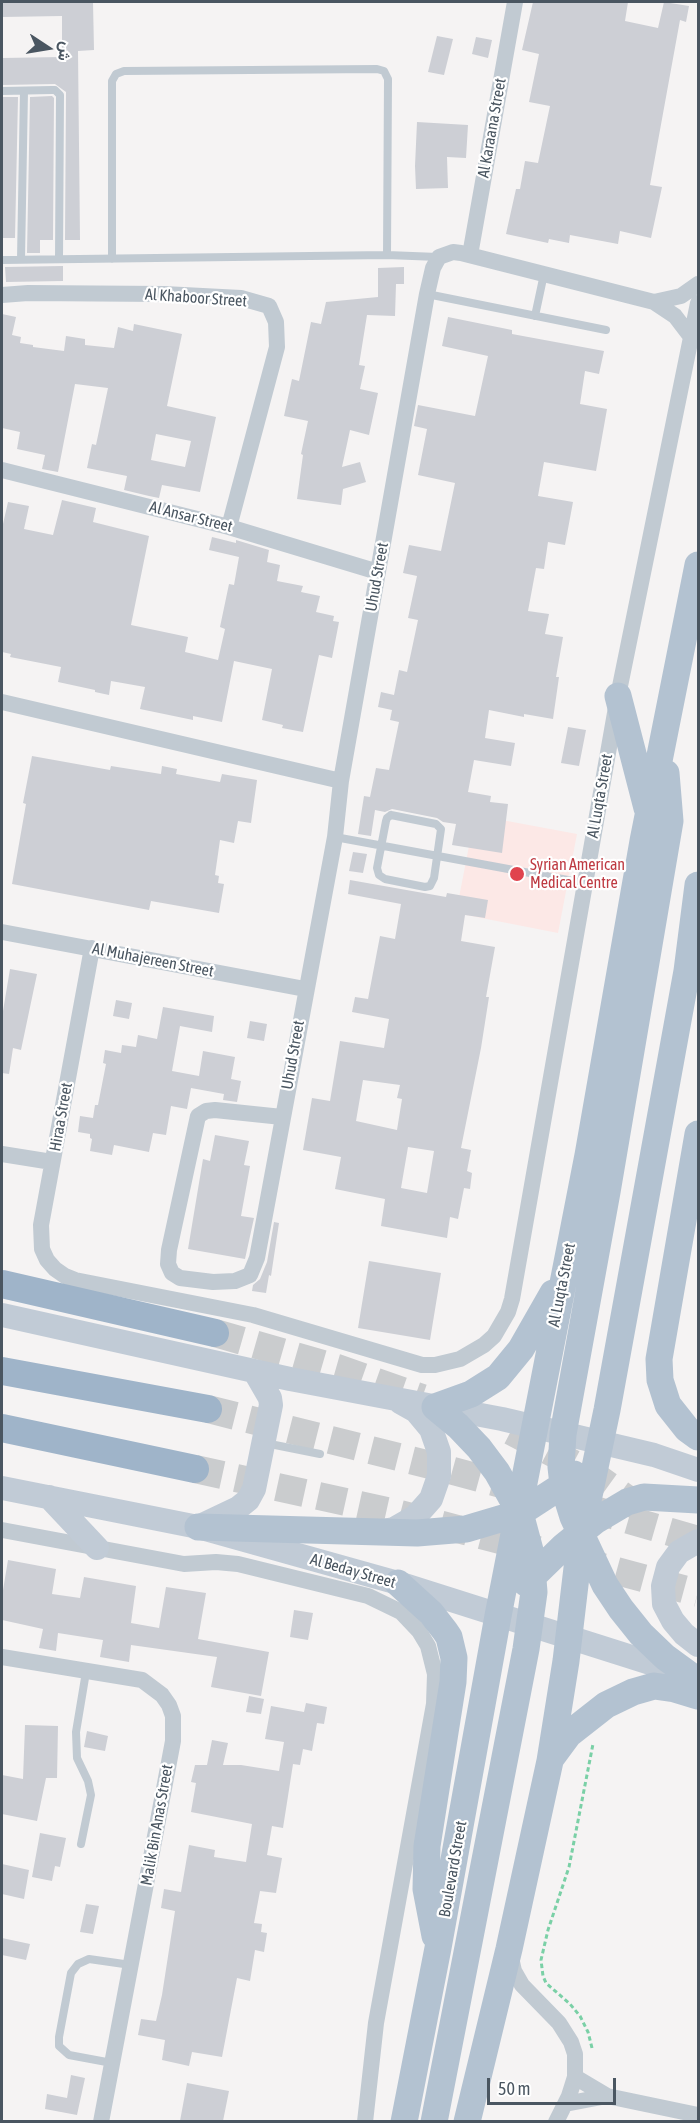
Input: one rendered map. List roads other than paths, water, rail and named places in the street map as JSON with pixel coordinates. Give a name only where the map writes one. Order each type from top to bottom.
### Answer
[{"type":"highway","points":[[2,1284],[215,1333]]},
{"type":"highway","points":[[2,1371],[208,1409]]},
{"type":"highway","points":[[2,1428],[195,1469]]},
{"type":"main road","name":"Al Luqta Street","points":[[498,1616],[520,1513],[588,1155],[649,814],[699,565]]},
{"type":"main road","points":[[618,696],[649,814]]},
{"type":"main road","points":[[664,743],[670,821],[563,1434],[561,1467],[563,1485],[581,1534],[605,1585],[641,1634],[696,1684]]},
{"type":"main road","points":[[467,2121],[509,1948],[550,1761],[566,1661],[581,1534],[600,1443],[687,971],[698,895]]},
{"type":"main road","points":[[699,1134],[659,1359],[660,1380],[668,1405],[687,1429],[699,1437]]},
{"type":"main road","points":[[435,1407],[471,1394],[498,1377],[526,1341],[565,1271]]},
{"type":"main road","points":[[2,1315],[255,1372],[535,1427],[654,1455],[699,1470]]},
{"type":"main road","points":[[198,1527],[238,1508],[248,1500],[254,1489],[271,1405],[270,1398],[255,1372]]},
{"type":"main road","points":[[370,1532],[394,1529],[415,1517],[431,1499],[439,1476],[439,1452],[431,1429],[416,1411],[394,1399]]},
{"type":"main road","points":[[435,1407],[458,1426],[496,1472],[520,1513],[534,1575],[530,1626],[435,2121]]},
{"type":"main road","points":[[198,1527],[444,1532],[489,1523],[520,1513],[563,1485],[600,1443]]},
{"type":"main road","name":"Al Beday Street","points":[[2,1488],[198,1527],[398,1583],[567,1638],[696,1684]]},
{"type":"main road","points":[[49,1497],[97,1548]]},
{"type":"main road","points":[[498,1616],[556,1553],[611,1511],[627,1502],[644,1497],[699,1500]]},
{"type":"main road","points":[[699,1541],[679,1552],[668,1567],[663,1586],[664,1604],[673,1621],[684,1634],[699,1645]]},
{"type":"main road","points":[[398,1583],[431,1613],[445,1631],[449,1637],[454,1658],[453,1682],[427,1846],[429,1909],[438,1948]]},
{"type":"main road","name":"Boulevard Street","points":[[404,2121],[498,1616]]},
{"type":"main road","points":[[550,1761],[569,1734],[606,1705],[633,1692],[654,1686],[675,1689],[696,1684]]},
{"type":"street","name":"Al Karaana Street","points":[[470,255],[515,2]]},
{"type":"street","points":[[439,257],[453,252],[470,255],[654,302],[675,316],[691,337]]},
{"type":"street","name":"Uhud Street","points":[[282,1117],[215,1110],[206,1111],[198,1116],[169,1250],[168,1264],[172,1273],[180,1278],[213,1282],[236,1281],[250,1275],[257,1258],[334,837],[341,781],[427,294],[433,268],[439,257]]},
{"type":"street","points":[[654,302],[681,296],[699,284]]},
{"type":"street","name":"Al Khaboor Street","points":[[2,295],[28,293],[164,294],[241,298],[269,306],[276,322],[277,347],[229,526]]},
{"type":"street","name":"Al Luqta Street","points":[[65,1276],[75,1280],[253,1315],[422,1365],[447,1363],[477,1350],[494,1336],[502,1325],[512,1299],[618,696],[699,303]]},
{"type":"street","name":"Al Ansar Street","points":[[2,470],[229,526],[378,572]]},
{"type":"street","points":[[2,702],[341,781]]},
{"type":"street","name":"Al Muhajereen Street","points":[[2,932],[305,989]]},
{"type":"street","name":"Hiraa Street","points":[[65,1276],[47,1260],[42,1249],[41,1225],[92,948]]},
{"type":"street","points":[[2,1154],[52,1162]]},
{"type":"street","name":"Al Beday Street","points":[[2,1530],[184,1564],[216,1562],[238,1564],[368,1596],[402,1612],[419,1631],[428,1646],[435,1674],[434,1704],[378,2012],[365,2121]]},
{"type":"street","name":"Malik Bin Anas Street","points":[[2,1657],[142,1680],[162,1695],[173,1716],[172,1741],[101,2121]]},
{"type":"street","points":[[509,1948],[514,1971],[522,1985],[559,2023],[571,2042],[575,2054],[575,2076],[556,2121]]},
{"type":"street","points":[[575,2076],[607,2096],[699,2115]]},
{"type":"street","points":[[565,2104],[607,2096]]},
{"type":"lane","points":[[112,259],[112,81],[116,74],[124,71],[377,69],[384,71],[388,79],[387,255]]},
{"type":"lane","points":[[2,92],[52,90],[60,95],[59,259]]},
{"type":"lane","points":[[21,259],[24,91]]},
{"type":"lane","points":[[2,260],[387,255],[439,257]]},
{"type":"lane","points":[[535,316],[544,274]]},
{"type":"lane","points":[[427,294],[606,330]]},
{"type":"lane","points":[[394,816],[439,826],[442,832],[438,856],[434,881],[430,886],[385,879],[379,875],[377,868],[387,818],[394,816]]},
{"type":"lane","points":[[334,837],[584,883]]},
{"type":"lane","points":[[264,1443],[320,1454]]},
{"type":"lane","points":[[81,1844],[91,1795],[88,1781],[77,1758],[76,1732],[86,1672]]},
{"type":"lane","points":[[112,2063],[69,2055],[59,2046],[71,1973],[78,1964],[89,1959],[131,1965]]},
{"type":"tunnel","points":[[215,1333],[337,1368],[422,1398]]},
{"type":"tunnel","points":[[208,1409],[523,1490]]},
{"type":"tunnel","points":[[511,1431],[591,1473],[648,1514]]},
{"type":"tunnel","points":[[195,1469],[396,1513],[538,1550]]},
{"type":"tunnel","points":[[588,1508],[698,1540]]},
{"type":"tunnel","points":[[576,1560],[698,1593]]},
{"type":"place","name":"Syrian American Medical Centre","points":[[517,874]]}]
